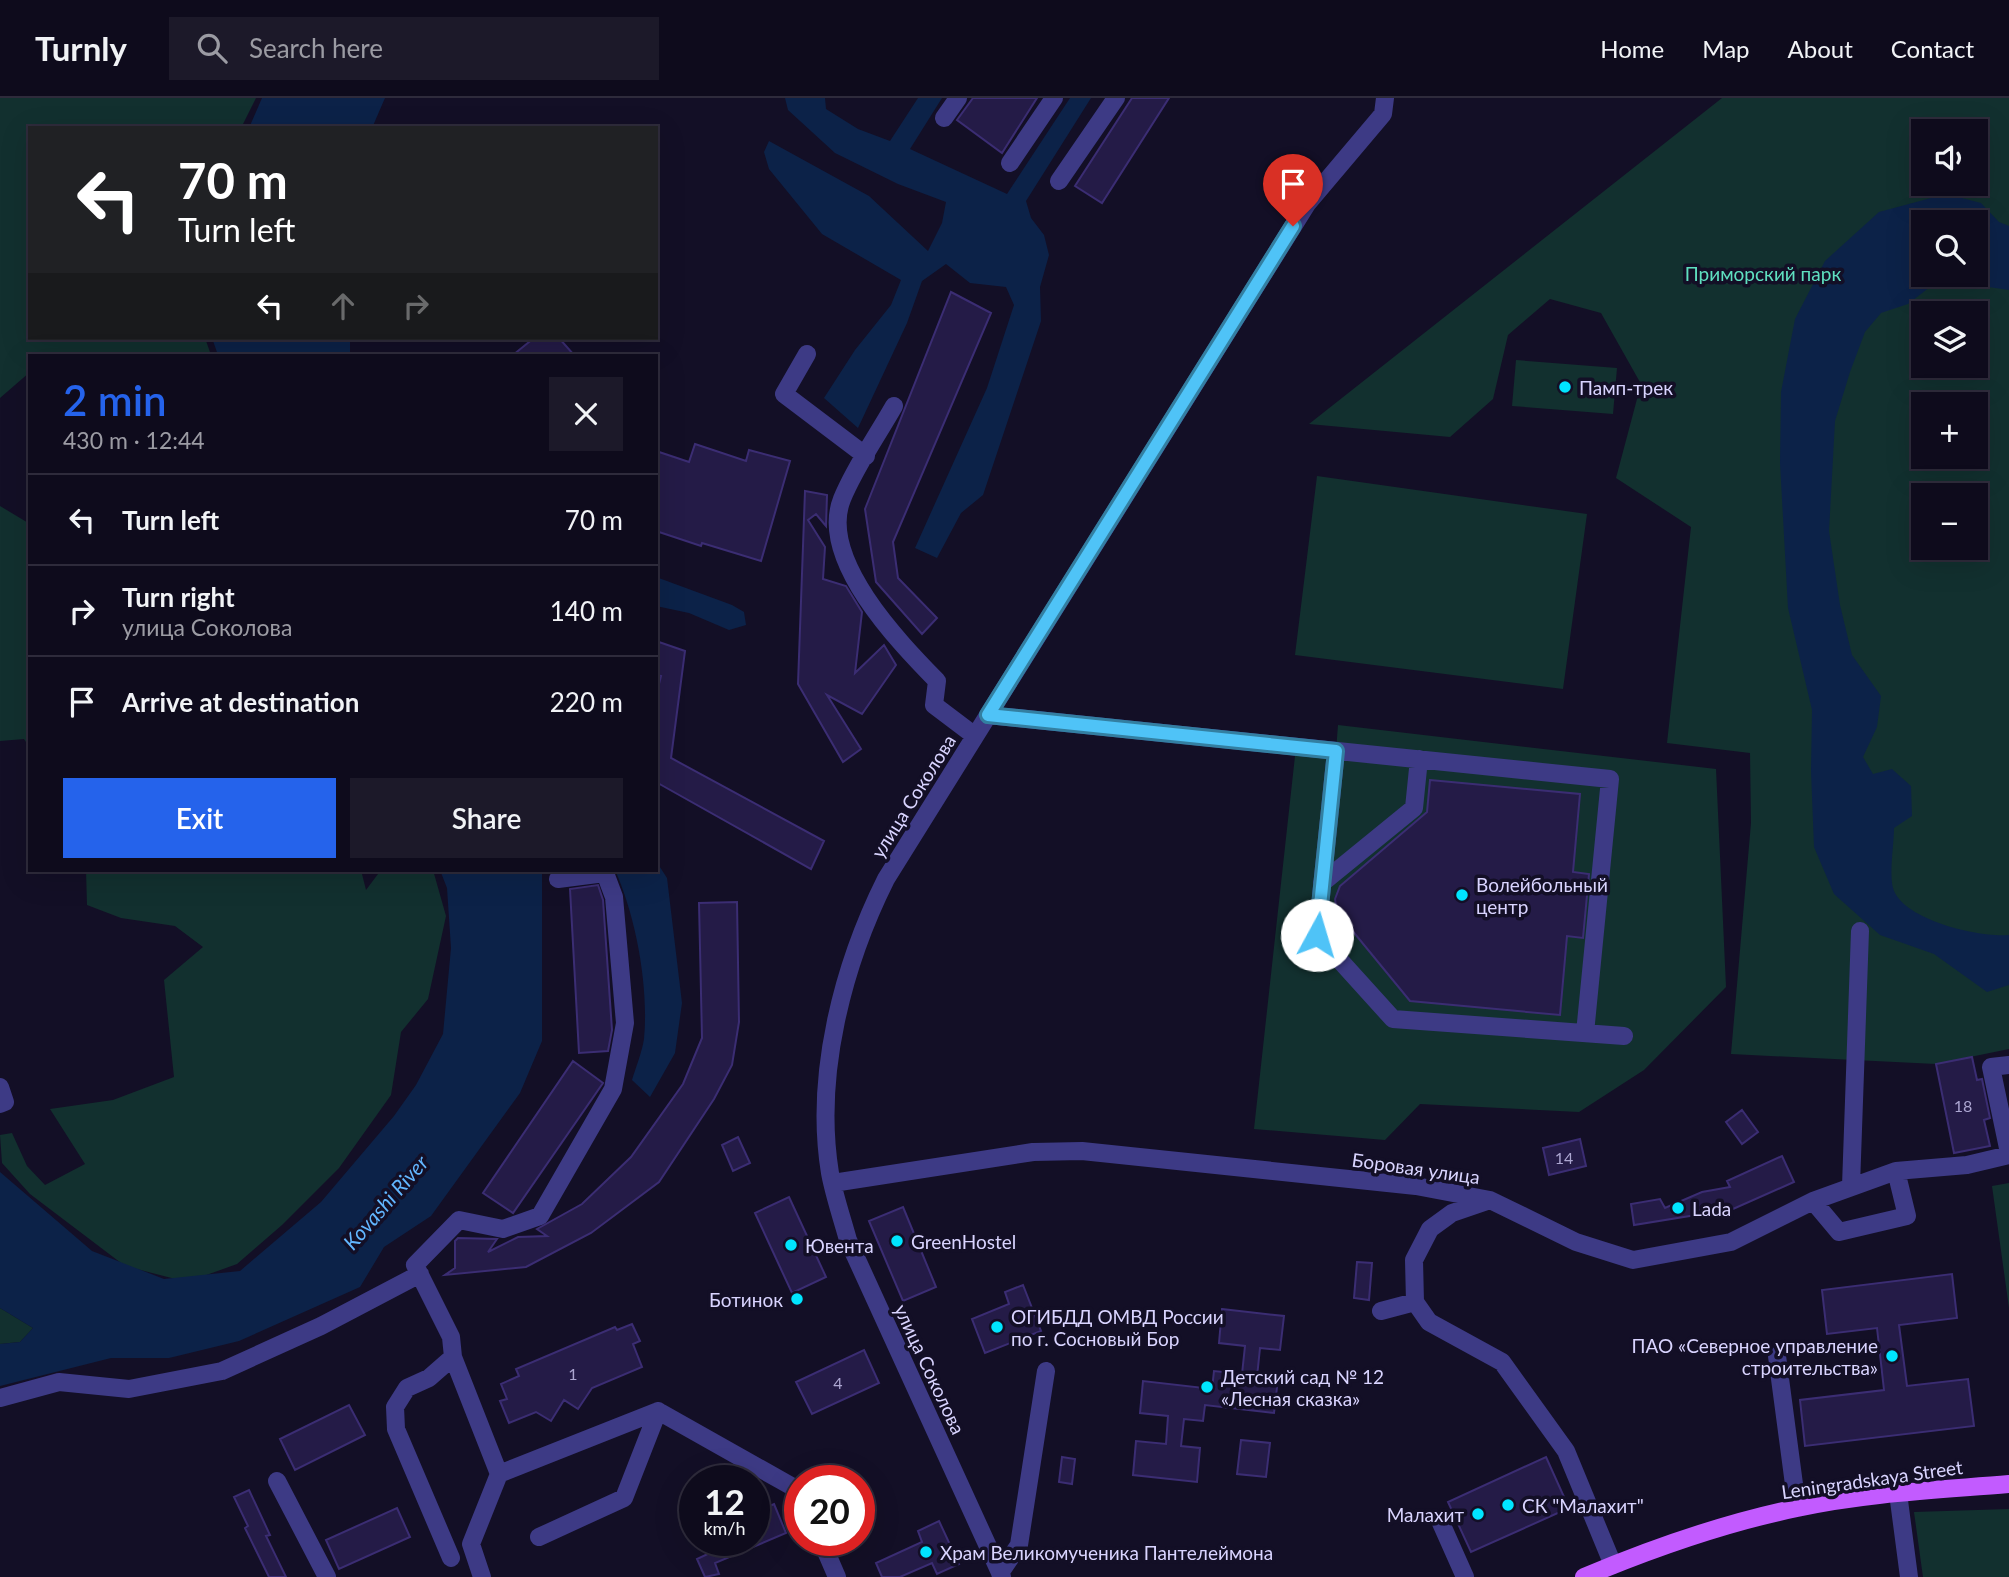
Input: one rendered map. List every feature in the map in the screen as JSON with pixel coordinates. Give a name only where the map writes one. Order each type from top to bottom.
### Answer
[{"type":"main road","name":"Leningradskaya Street","points":[[1584,1577],[1696,1534],[1797,1507],[1898,1493],[2009,1484]]},
{"type":"street","points":[[944,118],[958,98]]},
{"type":"street","points":[[1010,163],[1054,98]]},
{"type":"street","points":[[1059,181],[1116,98]]},
{"type":"street","name":"улица Соколова","points":[[1001,1575],[848,1240],[833,1183],[826,1122],[832,1042],[845,981],[868,915],[886,879],[1307,204],[1384,106]]},
{"type":"street","points":[[807,355],[784,394],[804,412],[866,456]]},
{"type":"street","points":[[894,406],[841,501],[838,532],[850,574],[886,623],[937,681],[934,705],[975,736]]},
{"type":"street","points":[[988,715],[1610,779],[1585,1033]]},
{"type":"street","points":[[1336,751],[1317,935],[1393,1019],[1624,1036]]},
{"type":"street","points":[[1322,883],[1414,808],[1419,759]]},
{"type":"street","points":[[482,1577],[471,1544],[499,1474],[453,1357],[451,1337],[415,1265],[459,1220],[503,1229],[540,1216],[613,1089],[625,1023],[614,897],[605,873],[558,879]]},
{"type":"street","points":[[1852,1186],[1860,932]]},
{"type":"street","points":[[2009,1065],[1992,1067],[2009,1154]]},
{"type":"street","points":[[0,1087],[5,1102],[0,1104]]},
{"type":"street","name":"Боровая улица","points":[[833,1183],[1033,1152],[1082,1151],[1416,1186],[1490,1200],[1576,1241],[1633,1260],[1731,1242],[1813,1201],[1896,1171],[1967,1165],[2009,1154]]},
{"type":"street","points":[[1813,1201],[1839,1232],[1907,1216],[1896,1171]]},
{"type":"street","points":[[1490,1200],[1452,1213],[1430,1229],[1414,1260],[1415,1302],[1429,1322],[1502,1362],[1566,1451],[1614,1565]]},
{"type":"street","points":[[0,1398],[59,1382],[129,1389],[222,1371],[321,1326],[419,1274]]},
{"type":"street","points":[[1381,1311],[1415,1302]]},
{"type":"street","points":[[1777,1356],[1797,1507]]},
{"type":"street","points":[[451,1558],[396,1429],[395,1407],[407,1388],[429,1378],[453,1357]]},
{"type":"street","points":[[1001,1575],[1019,1545],[1046,1371]]},
{"type":"street","points":[[499,1474],[658,1410]]},
{"type":"street","points":[[658,1410],[784,1482]]},
{"type":"street","points":[[539,1537],[624,1497],[658,1410]]},
{"type":"street","points":[[277,1481],[327,1577]]},
{"type":"street","points":[[1898,1493],[1909,1577]]},
{"type":"street","points":[[1441,1523],[1465,1577]]},
{"type":"street","points":[[828,1556],[837,1577]]},
{"type":"green space","points":[[0,98],[256,98],[242,126],[28,126],[28,340],[206,340],[211,354],[28,354],[28,374],[0,398]]},
{"type":"green space","name":"Приморский парк","points":[[1722,98],[2009,98],[2009,1049],[1936,1064],[1731,1054],[1751,823],[1750,753],[1667,743],[1691,527],[1616,478],[1641,384],[1601,313],[1550,299],[1508,335],[1493,399],[1450,437],[1309,424]]},
{"type":"green space","name":"Памп-трек","points":[[1516,360],[1617,368],[1613,414],[1512,406]]},
{"type":"green space","points":[[1317,476],[1587,514],[1563,689],[1295,655]]},
{"type":"green space","points":[[0,506],[28,523],[28,745],[24,739],[0,741]]},
{"type":"green space","points":[[1338,725],[1716,769],[1726,987],[1644,1070],[1579,1112],[1420,1104],[1385,1140],[1254,1129],[1296,747],[1336,751]]},
{"type":"green space","points":[[86,872],[362,872],[366,890],[380,872],[434,872],[446,916],[428,999],[401,1032],[391,1095],[339,1168],[282,1225],[237,1264],[187,1282],[125,1266],[30,1194],[2,1163],[0,1135],[12,1133],[27,1166],[45,1185],[85,1164],[50,1109],[113,1100],[174,1077],[164,980],[203,947],[175,926],[121,918],[87,905]]},
{"type":"green space","points":[[2009,1183],[2009,1308],[1992,1186]]},
{"type":"green space","points":[[0,1308],[33,1328],[20,1342],[0,1344]]},
{"type":"green space","points":[[2009,1509],[2009,1577],[1923,1577],[1914,1512]]},
{"type":"water","points":[[262,98],[385,98],[373,126],[250,126]]},
{"type":"water","points":[[785,98],[825,98],[826,109],[858,129],[890,141],[918,98],[942,98],[910,149],[1007,194],[1070,98],[1091,98],[1026,201],[1031,218],[1044,235],[1049,255],[1040,287],[1041,321],[983,495],[961,513],[937,558],[915,548],[987,388],[1014,305],[1006,287],[970,283],[946,264],[922,281],[907,323],[858,428],[824,398],[855,350],[891,305],[901,280],[822,234],[769,169],[764,152],[769,141],[869,196],[928,251],[942,223],[946,202],[898,184],[835,153],[788,110]]},
{"type":"water","points":[[1939,196],[1954,196],[1981,203],[1988,210],[1911,210],[1911,287],[1930,287],[1908,304],[1881,313],[1865,332],[1835,421],[1829,531],[1840,605],[1852,655],[1881,696],[1877,727],[1863,757],[1873,774],[1892,769],[1911,786],[1912,816],[1894,828],[1893,888],[1899,899],[1911,909],[1943,925],[1980,933],[2009,935],[2009,985],[1987,992],[1934,954],[1880,935],[1834,894],[1814,847],[1812,710],[1788,608],[1780,463],[1781,392],[1795,319],[1825,261],[1879,212]]},
{"type":"water","points":[[1988,210],[1999,222],[2009,226],[2009,290],[1988,287]]},
{"type":"water","points":[[213,340],[350,340],[350,354],[218,354]]},
{"type":"water","points":[[658,578],[732,605],[744,612],[746,625],[729,630],[689,613],[658,606]]},
{"type":"water","points":[[658,864],[667,878],[682,1003],[675,1053],[650,1097],[632,1080],[644,1039],[645,997],[635,930],[616,872],[658,872]]},
{"type":"water","name":"Kovashi River","points":[[441,872],[542,872],[542,1041],[520,1093],[431,1216],[384,1247],[360,1287],[239,1341],[169,1358],[111,1358],[0,1386],[0,1344],[20,1342],[33,1328],[0,1308],[0,1172],[92,1251],[164,1279],[240,1271],[321,1202],[394,1116],[416,1085],[443,1034],[451,948],[447,888]]},
{"type":"building","points":[[973,98],[1037,98],[1002,153],[957,120]]},
{"type":"building","points":[[1132,98],[1169,98],[1102,203],[1075,186]]},
{"type":"building","points":[[951,292],[991,313],[893,542],[898,578],[937,618],[922,634],[876,582],[865,509]]},
{"type":"building","points":[[532,340],[561,340],[573,354],[514,354]]},
{"type":"building","points":[[695,444],[746,461],[749,450],[790,461],[761,561],[658,532],[658,452],[689,462]]},
{"type":"building","points":[[805,491],[827,495],[826,526],[816,514],[808,520],[825,547],[823,579],[846,586],[862,612],[855,673],[884,645],[896,665],[862,714],[827,695],[861,749],[843,762],[798,684]]},
{"type":"building","points":[[658,642],[685,651],[671,758],[824,841],[811,869],[658,783],[658,688],[661,676],[658,675]]},
{"type":"building","name":"Волейбольный центр","points":[[1430,780],[1580,794],[1573,872],[1589,874],[1583,938],[1567,936],[1560,1015],[1410,1001],[1337,912],[1335,899],[1340,886],[1427,812]]},
{"type":"building","points":[[598,885],[603,900],[612,1030],[608,1051],[579,1053],[570,889]]},
{"type":"building","points":[[737,902],[739,1022],[732,1065],[714,1099],[659,1182],[591,1233],[526,1267],[445,1275],[455,1268],[455,1241],[458,1238],[497,1239],[488,1252],[518,1237],[547,1236],[537,1229],[582,1204],[631,1157],[683,1084],[702,1038],[699,903]]},
{"type":"building","points":[[1972,1057],[1977,1080],[1982,1079],[1990,1118],[1984,1120],[1990,1146],[1954,1153],[1936,1064]]},
{"type":"building","points":[[573,1061],[603,1083],[513,1213],[483,1193]]},
{"type":"building","points":[[1742,1110],[1758,1132],[1742,1144],[1726,1122]]},
{"type":"building","points":[[738,1137],[750,1163],[733,1171],[722,1145]]},
{"type":"building","points":[[1580,1139],[1586,1166],[1549,1175],[1543,1148]]},
{"type":"building","points":[[1782,1156],[1794,1182],[1733,1209],[1634,1225],[1631,1204],[1660,1199],[1665,1208],[1702,1192],[1730,1187],[1727,1181]]},
{"type":"building","name":"Ювента","points":[[789,1197],[826,1277],[792,1293],[755,1213]]},
{"type":"building","name":"GreenHostel","points":[[903,1207],[936,1287],[903,1301],[869,1221]]},
{"type":"building","points":[[1357,1262],[1372,1263],[1369,1300],[1354,1298]]},
{"type":"building","name":"ПАО «Северное управление строительства»","points":[[1952,1274],[1957,1318],[1899,1325],[1907,1386],[1968,1379],[1974,1426],[1805,1446],[1800,1400],[1884,1390],[1877,1328],[1827,1334],[1822,1290]]},
{"type":"building","points":[[1023,1285],[1041,1331],[985,1353],[972,1319],[1009,1304],[1005,1292]]},
{"type":"building","points":[[1222,1309],[1284,1316],[1280,1350],[1260,1348],[1257,1377],[1278,1379],[1274,1413],[1205,1405],[1203,1421],[1184,1419],[1181,1446],[1200,1448],[1197,1482],[1133,1475],[1136,1441],[1166,1444],[1168,1416],[1140,1413],[1143,1381],[1212,1389],[1214,1371],[1242,1374],[1245,1346],[1219,1343]]},
{"type":"building","points":[[632,1324],[640,1341],[633,1344],[642,1367],[592,1388],[578,1409],[564,1400],[551,1421],[536,1412],[509,1423],[500,1401],[507,1399],[501,1384],[519,1376],[516,1369],[615,1327],[617,1330]]},
{"type":"building","points":[[864,1350],[879,1383],[812,1414],[796,1382]]},
{"type":"building","points":[[349,1405],[365,1435],[295,1470],[280,1439]]},
{"type":"building","points":[[1241,1440],[1270,1443],[1266,1477],[1237,1474]]},
{"type":"building","points":[[1062,1457],[1075,1459],[1072,1484],[1059,1482]]},
{"type":"building","name":"СК \"Малахит\"","points":[[1546,1457],[1569,1508],[1471,1552],[1448,1502]]},
{"type":"building","points":[[249,1490],[270,1535],[266,1536],[286,1577],[269,1577],[245,1528],[248,1526],[234,1497]]},
{"type":"building","points":[[774,1504],[784,1534],[770,1540],[770,1506]]},
{"type":"building","points":[[397,1508],[410,1537],[339,1569],[326,1540]]},
{"type":"building","name":"Храм Великомученика Пантелеймона","points":[[939,1521],[959,1564],[937,1574],[932,1563],[900,1577],[882,1577],[876,1563],[922,1542],[918,1531]]},
{"type":"building","points":[[704,1556],[732,1556],[715,1563],[719,1574],[705,1577],[697,1559]]},
{"type":"place","name":"Памп-трек","points":[[1565,387]]},
{"type":"place","name":"Волейбольный центр","points":[[1462,895]]},
{"type":"place","name":"Lada","points":[[1678,1208]]},
{"type":"place","name":"GreenHostel","points":[[897,1241]]},
{"type":"place","name":"Ювента","points":[[791,1245]]},
{"type":"place","name":"Ботинок","points":[[797,1299]]},
{"type":"place","name":"ОГИБДД ОМВД России по г. Сосновый Бор","points":[[997,1327]]},
{"type":"place","name":"ПАО «Северное управление строительства»","points":[[1892,1356]]},
{"type":"place","name":"Детский сад № 12 «Лесная сказка»","points":[[1207,1387]]},
{"type":"place","name":"СК \"Малахит\"","points":[[1508,1505]]},
{"type":"place","name":"Малахит","points":[[1478,1514]]},
{"type":"place","name":"Храм Великомученика Пантелеймона","points":[[926,1552]]},
{"type":"route","points":[[1293,226],[988,715],[1336,751],[1317,935]]}]
